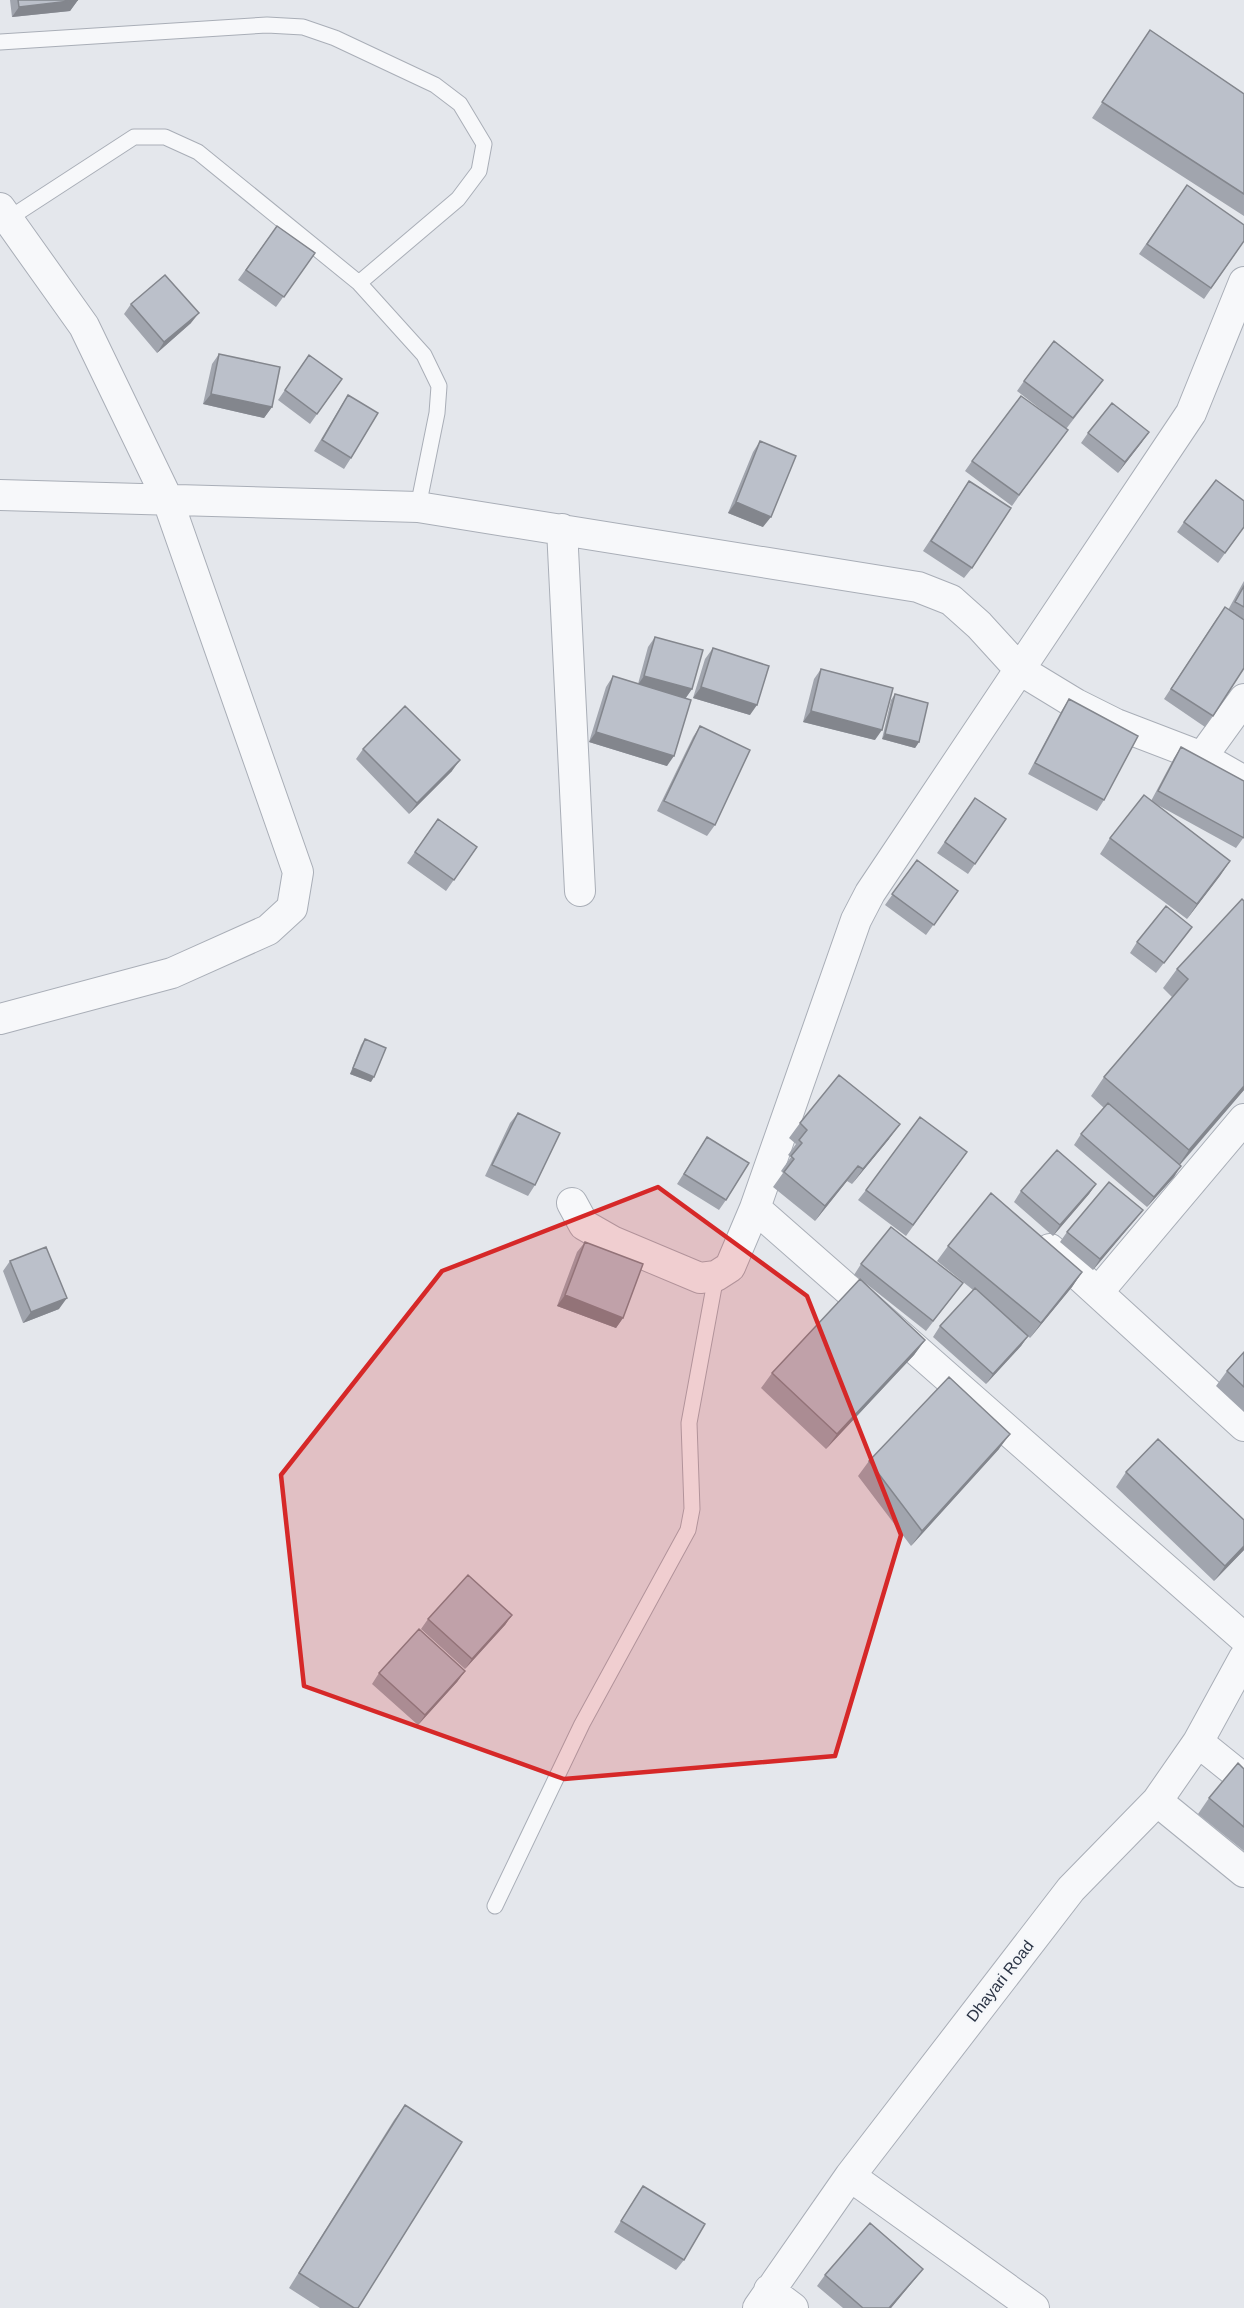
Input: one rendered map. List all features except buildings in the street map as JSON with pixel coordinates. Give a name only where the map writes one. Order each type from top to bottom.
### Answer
[{"type":"street","points":[[0,1019],[172,973],[268,930],[292,908],[298,872],[167,498],[84,326],[4,213]]},
{"type":"street","points":[[572,1203],[584,1225],[612,1241],[700,1278],[716,1276],[730,1267],[755,1208],[845,960],[856,920],[870,893],[1191,413],[1244,282]]},
{"type":"street","points":[[0,495],[418,507],[918,587],[951,600],[979,625],[1020,670],[1116,724],[1202,757],[1244,781]]},
{"type":"street","points":[[562,529],[580,891]]},
{"type":"street","points":[[1202,757],[1244,699]]},
{"type":"street","points":[[1099,1291],[1244,1119]]},
{"type":"street","points":[[755,1208],[1243,1655]]},
{"type":"street","points":[[1034,1235],[1099,1291],[1244,1426]]},
{"type":"street","name":"Dhayari Road","points":[[763,2299],[850,2176],[1071,1889],[1157,1801],[1198,1742],[1243,1655]]},
{"type":"street","points":[[1198,1742],[1244,1779]]},
{"type":"street","points":[[1157,1801],[1244,1872]]},
{"type":"street","points":[[850,2176],[1034,2308]]},
{"type":"street","points":[[763,2299],[794,2308]]},
{"type":"lane","points":[[0,42],[267,25],[303,27],[335,38],[435,85],[460,104],[484,144],[479,171],[458,199],[359,283]]},
{"type":"lane","points":[[4,213],[134,136],[165,137],[198,152],[359,283],[424,355],[439,386],[437,413],[418,507]]},
{"type":"lane","points":[[495,1906],[582,1724],[688,1530],[692,1509],[689,1423],[716,1276]]},
{"type":"highlighted area","points":[[658,1187],[807,1296],[901,1535],[835,1756],[564,1779],[304,1686],[281,1475],[442,1271]]}]
